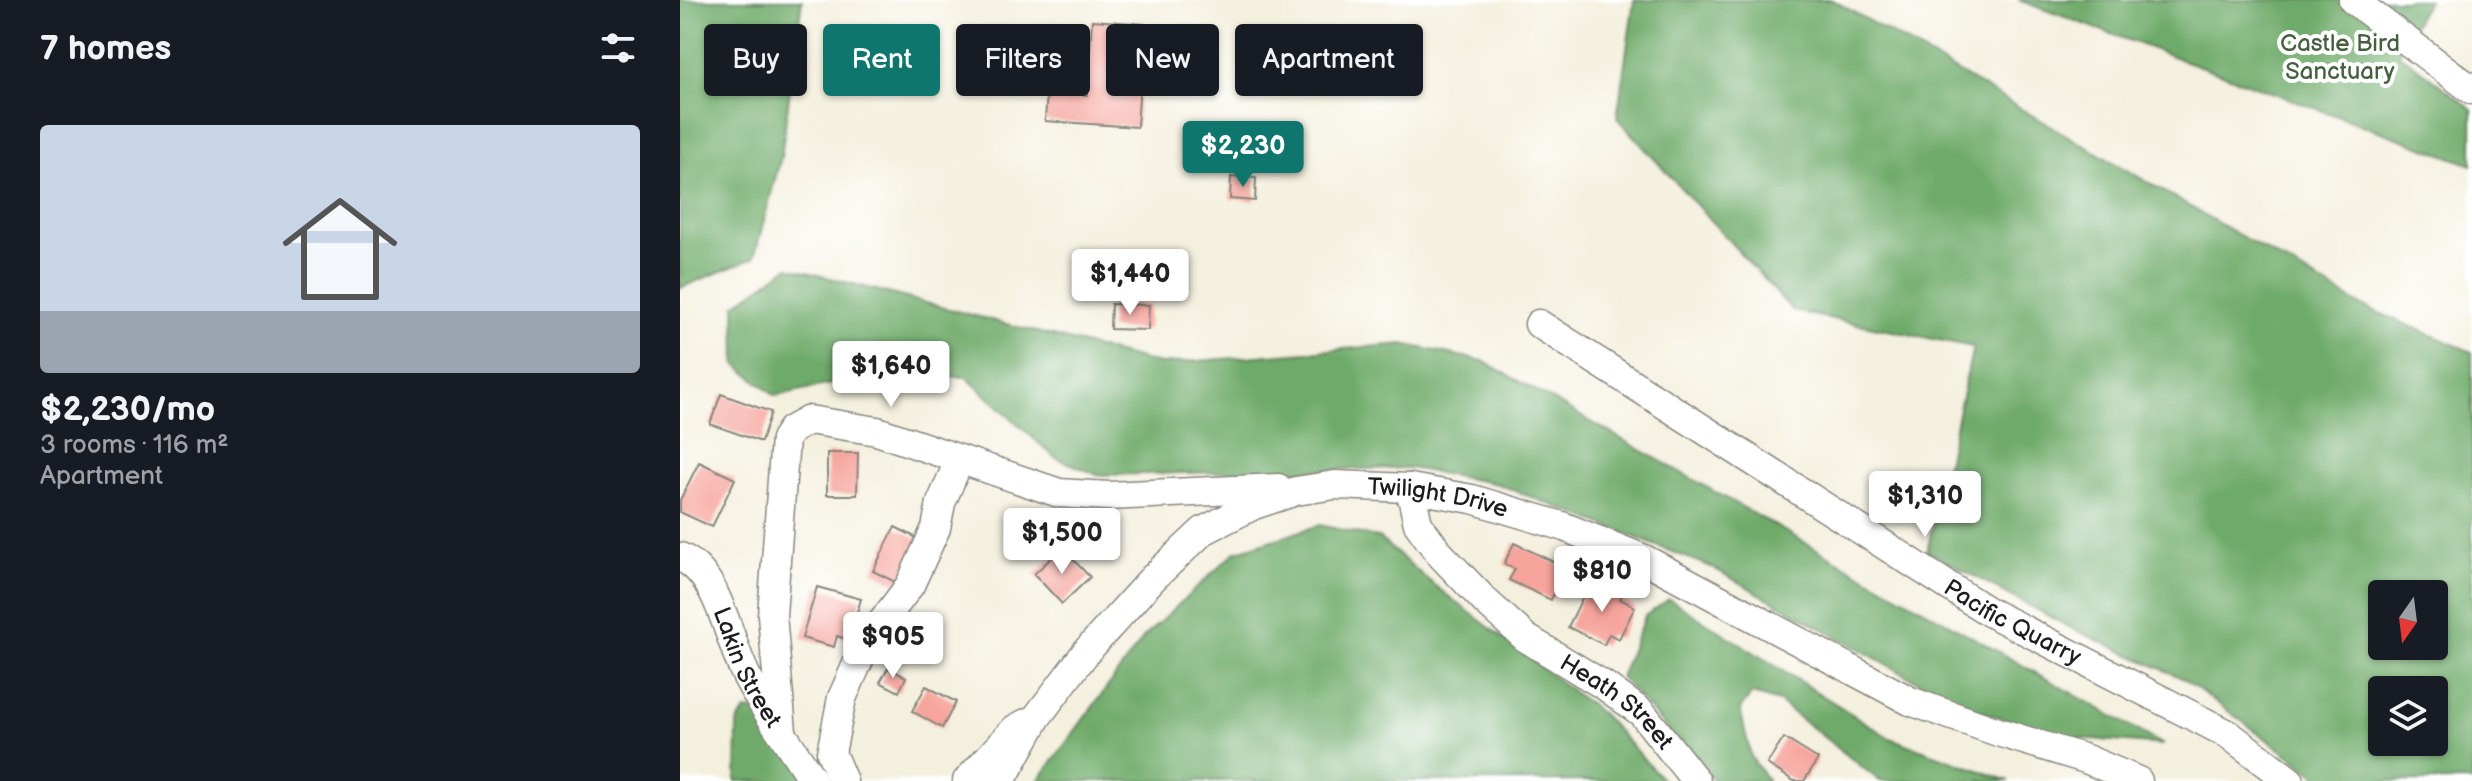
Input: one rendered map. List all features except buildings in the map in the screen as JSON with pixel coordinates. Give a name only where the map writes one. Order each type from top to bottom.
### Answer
[{"type":"street","points":[[2353,0],[2472,90]]},
{"type":"street","name":"Pacific Quarry","points":[[1539,324],[1989,612],[2228,734],[2290,781]]},
{"type":"street","points":[[782,732],[772,615],[785,439],[791,430],[809,420],[877,431],[1059,493],[1108,496],[1335,485]]},
{"type":"street","points":[[843,781],[831,753],[842,698],[866,644],[910,585],[936,528],[941,503],[959,461]]},
{"type":"street","name":"Twilight Drive","points":[[1001,781],[1037,717],[1087,651],[1152,579],[1203,531],[1254,505],[1296,491],[1335,485],[1410,488],[1472,499],[1575,531],[1644,559],[1910,701],[2086,759],[2138,781]]},
{"type":"street","name":"Heath Street","points":[[1410,488],[1418,524],[1439,553],[1486,602],[1526,638],[1605,686],[1642,713],[1696,781]]},
{"type":"street","name":"Lakin Street","points":[[680,557],[692,562],[711,587],[746,676],[813,781]]},
{"type":"street","points":[[967,781],[1015,729],[1037,717]]},
{"type":"green space","points":[[680,0],[802,0],[799,24],[704,24],[704,96],[789,96],[781,157],[754,258],[680,288]]},
{"type":"green space","points":[[1634,0],[1833,0],[2360,305],[2472,352],[2472,781],[2324,781],[2184,679],[2069,627],[1927,551],[1973,347],[1793,311],[1617,118]]},
{"type":"green space","name":"Castle Bird Sanctuary","points":[[2018,0],[2428,0],[2398,53],[2472,109],[2472,165]]},
{"type":"green space","points":[[788,267],[1160,364],[1403,344],[1483,361],[2164,745],[2063,737],[1960,705],[1711,567],[1498,484],[1410,468],[1098,475],[1054,457],[966,377],[877,374],[775,396],[736,364],[735,305]]},
{"type":"green space","points":[[1320,525],[1379,538],[1434,585],[1602,714],[1664,781],[1038,781],[1145,636],[1235,552]]},
{"type":"green space","points":[[1669,599],[1890,738],[2009,781],[1880,781],[1779,702],[1752,694],[1740,709],[1751,757],[1768,781],[1714,781],[1620,677],[1645,616]]},
{"type":"green space","points":[[745,710],[758,712],[809,781],[736,781],[737,724]]}]
